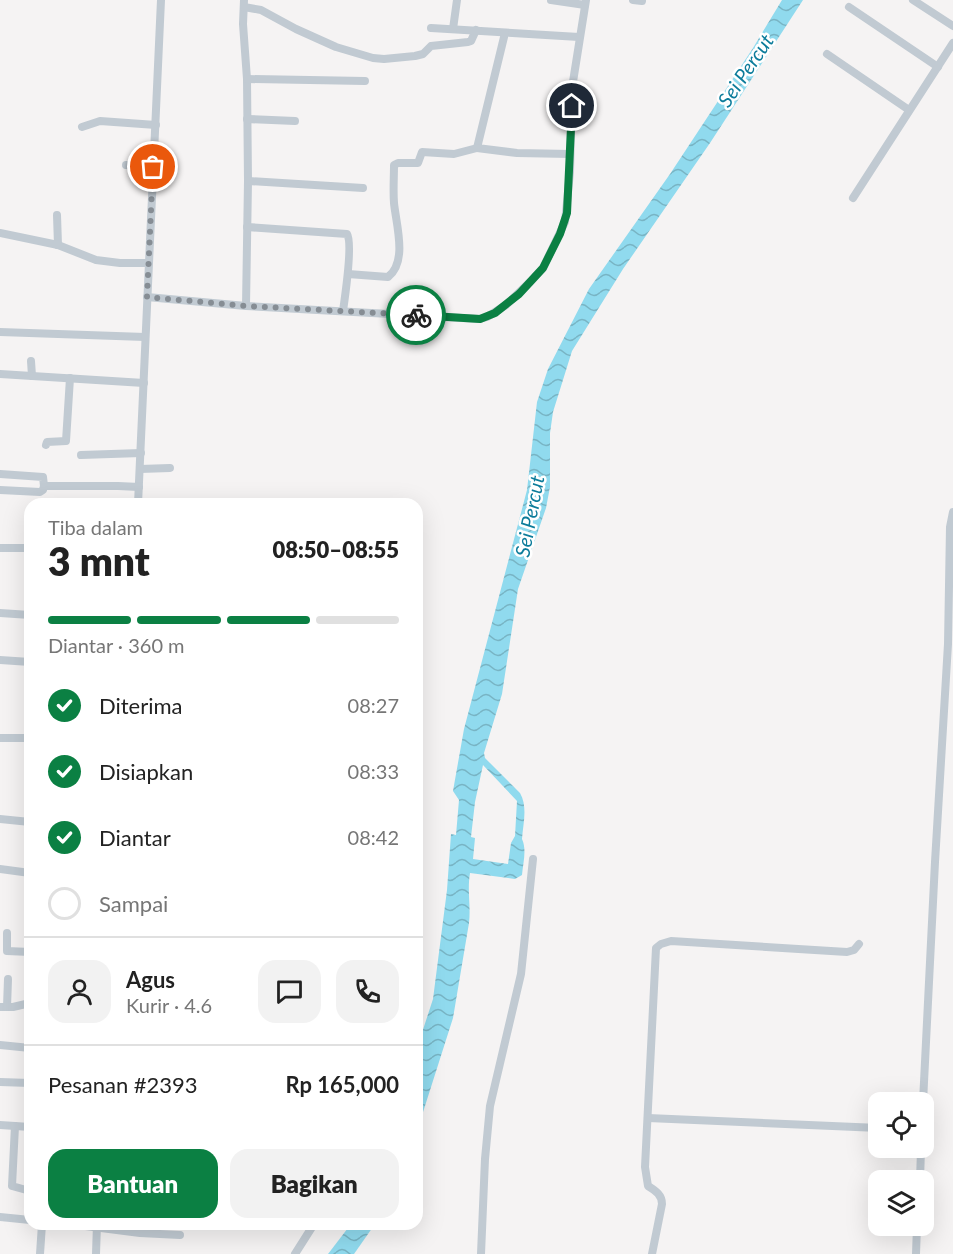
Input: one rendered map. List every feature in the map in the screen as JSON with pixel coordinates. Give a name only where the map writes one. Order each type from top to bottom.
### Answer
[{"type":"street","points":[[138,498],[161,0]]},
{"type":"street","points":[[453,29],[457,0]]},
{"type":"street","points":[[146,300],[480,319],[495,313],[519,294],[543,268],[567,213],[572,88],[585,3],[551,0]]},
{"type":"street","points":[[913,0],[953,26]]},
{"type":"street","points":[[246,306],[248,181],[244,4],[336,47],[384,59],[416,56],[423,54],[431,46],[468,42],[471,41],[476,30]]},
{"type":"street","points":[[849,7],[938,67]]},
{"type":"street","points":[[431,28],[579,37]]},
{"type":"street","points":[[477,148],[505,33]]},
{"type":"street","points":[[853,198],[953,43]]},
{"type":"street","points":[[827,54],[909,110]]},
{"type":"street","points":[[247,79],[365,81]]},
{"type":"street","points":[[247,119],[295,121]]},
{"type":"street","points":[[82,127],[100,121],[156,125]]},
{"type":"street","points":[[348,274],[388,277],[396,267],[400,231],[394,204],[394,165],[418,163],[422,152],[454,154],[477,148],[518,153],[570,154]]},
{"type":"street","points":[[126,165],[153,167]]},
{"type":"street","points":[[248,181],[363,188]]},
{"type":"street","points":[[57,215],[58,245]]},
{"type":"street","points":[[247,227],[347,234],[350,241],[343,310]]},
{"type":"street","points":[[0,233],[58,245],[96,260],[148,263]]},
{"type":"street","points":[[0,332],[146,337]]},
{"type":"street","points":[[31,361],[32,376]]},
{"type":"street","points":[[0,374],[144,383]]},
{"type":"street","points":[[46,445],[46,442],[66,441],[70,378]]},
{"type":"street","points":[[81,455],[141,453]]},
{"type":"street","points":[[140,469],[170,468]]},
{"type":"street","points":[[0,474],[43,477],[44,486],[40,492],[0,490]]},
{"type":"street","points":[[44,486],[139,487]]},
{"type":"street","points":[[924,1092],[948,644],[950,527],[953,513]]},
{"type":"street","points":[[0,548],[24,548]]},
{"type":"street","points":[[0,613],[24,615]]},
{"type":"street","points":[[0,660],[24,662]]},
{"type":"street","points":[[0,738],[24,738]]},
{"type":"street","points":[[0,819],[24,821]]},
{"type":"street","points":[[481,1254],[490,1106],[521,974],[533,859]]},
{"type":"street","points":[[0,869],[24,872]]},
{"type":"street","points":[[7,933],[8,951],[24,952]]},
{"type":"street","points":[[652,1254],[662,1199],[657,1191],[648,1186],[646,1181],[656,948],[671,941],[847,952],[854,950],[859,944]]},
{"type":"street","points":[[8,979],[4,1007],[24,1004]]},
{"type":"street","points":[[0,1045],[24,1047]]},
{"type":"street","points":[[0,1082],[24,1083]]},
{"type":"street","points":[[648,1118],[868,1128]]},
{"type":"street","points":[[0,1125],[24,1127]]},
{"type":"street","points":[[15,1126],[11,1184],[15,1188],[24,1190]]},
{"type":"street","points":[[0,1217],[24,1219]]},
{"type":"street","points":[[40,1254],[42,1230]]},
{"type":"street","points":[[96,1254],[97,1230]]},
{"type":"street","points":[[124,1230],[180,1235]]},
{"type":"street","points":[[295,1254],[310,1230]]},
{"type":"street","points":[[916,1254],[917,1236]]},
{"type":"water","name":"Sei Percut","points":[[782,0],[803,0],[710,143],[623,269],[572,351],[553,412],[550,433],[550,487],[546,508],[518,589],[502,694],[484,753],[485,758],[520,793],[524,804],[522,875],[515,879],[470,873],[469,923],[453,1018],[423,1112],[423,1030],[433,999],[447,890],[451,834],[456,835],[459,800],[453,791],[464,729],[527,490],[537,402],[548,369],[589,289],[670,174]],"holes":[[[483,765],[517,801],[515,836],[511,843],[508,864],[473,859],[475,838],[471,837],[475,802]]]},
{"type":"water","points":[[346,1230],[371,1230],[354,1254],[328,1254]]},
{"type":"way so far","points":[[153,167],[147,297],[246,306],[416,315]]},
{"type":"route","points":[[416,315],[480,319],[488,317],[519,294],[543,268],[567,213],[572,106]]}]
